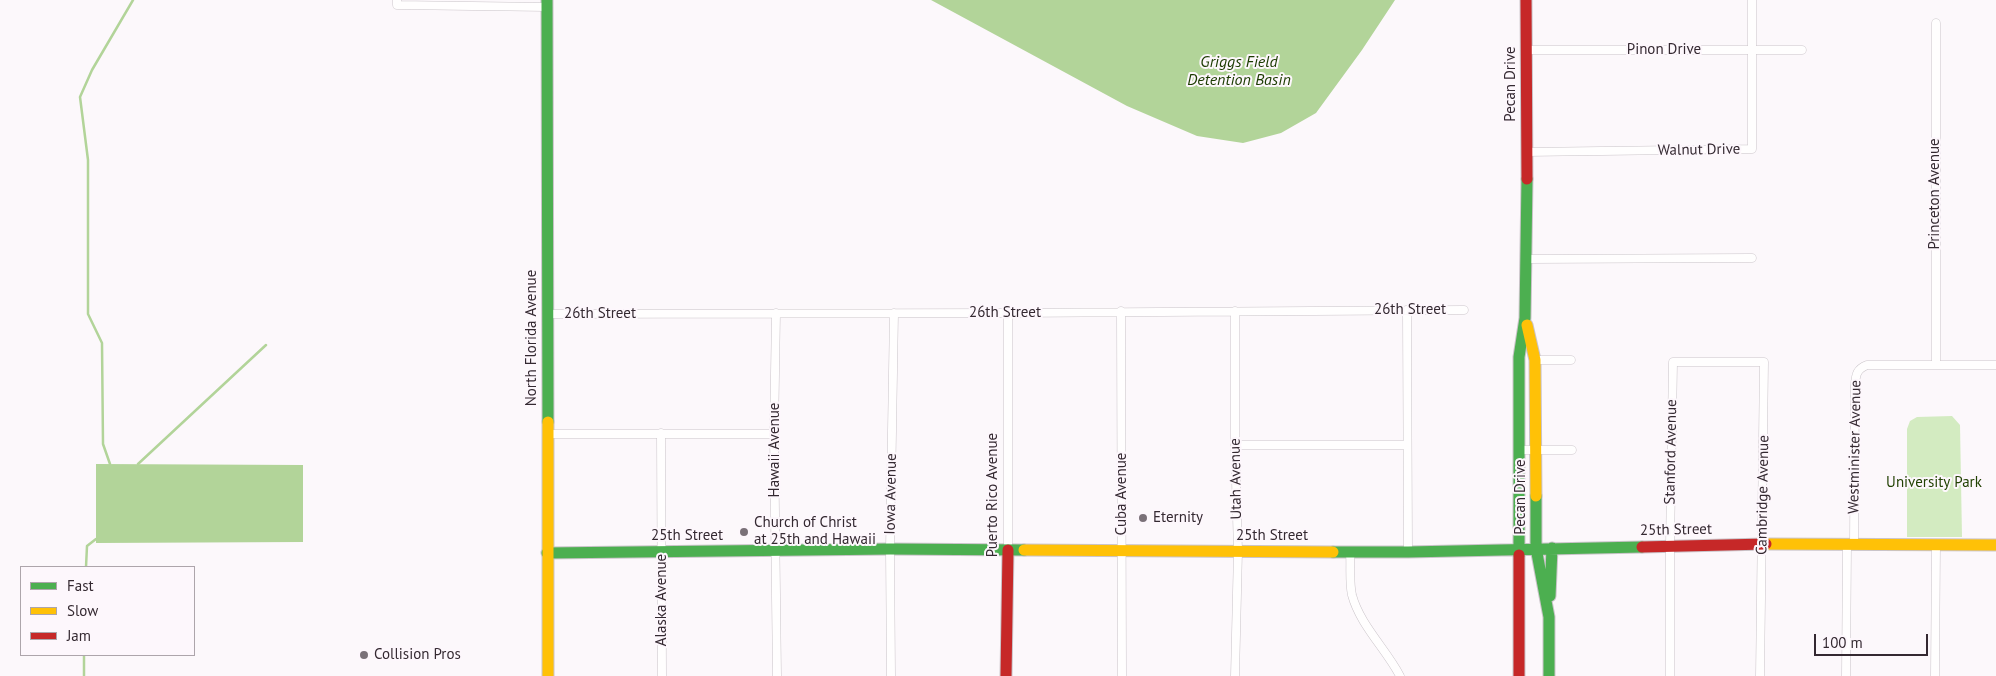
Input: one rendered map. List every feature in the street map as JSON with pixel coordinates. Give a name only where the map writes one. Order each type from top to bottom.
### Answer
[{"type":"main road","name":"Pecan Drive","points":[[1519,676],[1520,357],[1525,318],[1527,260],[1526,0]]},
{"type":"main road","name":"North Florida Avenue","points":[[547,3],[548,676]]},
{"type":"main road","name":"Pecan Drive","points":[[1525,318],[1535,360],[1536,548],[1549,617],[1549,676]]},
{"type":"main road","name":"25th Street","points":[[547,553],[890,549],[1408,552],[1762,544],[1996,545]]},
{"type":"main road","points":[[1549,617],[1552,548]]},
{"type":"main road","name":"Puerto Rico Avenue","points":[[1006,676],[1008,550]]},
{"type":"street","points":[[397,0],[397,5],[547,3]]},
{"type":"street","name":"Walnut Drive","points":[[1526,152],[1752,149],[1754,50],[1752,0]]},
{"type":"street","name":"Princeton Avenue","points":[[1936,23],[1936,365]]},
{"type":"street","name":"Pinon Drive","points":[[1527,50],[1802,50]]},
{"type":"street","points":[[1527,260],[1752,258]]},
{"type":"street","points":[[1407,310],[1408,552]]},
{"type":"street","name":"26th Street","points":[[547,314],[1464,310]]},
{"type":"street","name":"Cuba Avenue","points":[[1121,311],[1122,676]]},
{"type":"street","name":"Utah Avenue","points":[[1235,311],[1235,445],[1238,551],[1235,676]]},
{"type":"street","name":"Hawaii Avenue","points":[[776,313],[774,434],[777,676]]},
{"type":"street","name":"Iowa Avenue","points":[[891,676],[890,549],[894,313]]},
{"type":"street","name":"Puerto Rico Avenue","points":[[1008,313],[1008,550]]},
{"type":"street","points":[[1535,360],[1571,360]]},
{"type":"street","name":"Stanford Avenue","points":[[1670,676],[1673,362],[1716,362]]},
{"type":"street","name":"Cambridge Avenue","points":[[1716,362],[1764,362],[1760,676]]},
{"type":"street","name":"Westminister Avenue","points":[[1846,676],[1856,374],[1859,368],[1867,365],[1936,365]]},
{"type":"street","points":[[1936,365],[1996,365]]},
{"type":"street","name":"Alaska Avenue","points":[[662,433],[662,676]]},
{"type":"street","points":[[547,434],[774,434]]},
{"type":"street","points":[[1235,445],[1407,445]]},
{"type":"street","points":[[1519,450],[1572,450]]},
{"type":"street","points":[[1935,676],[1936,545]]},
{"type":"street","points":[[1350,552],[1352,594],[1360,614],[1400,676]]},
{"type":"green space","name":"University Park","points":[[1952,416],[1960,425],[1962,537],[1907,537],[1907,429],[1910,421],[1917,417]]},
{"type":"water","name":"Griggs Field Detention Basin","points":[[931,0],[1395,0],[1362,50],[1316,113],[1281,133],[1243,143],[1197,136],[1127,106]]},
{"type":"water","points":[[96,464],[303,465],[303,542],[96,543]]},
{"type":"waterway","points":[[110,464],[103,444],[102,343],[88,314],[88,160],[80,97],[92,70],[133,0]]},
{"type":"waterway","points":[[138,464],[266,345]]},
{"type":"waterway","points":[[86,566],[87,546],[96,539]]},
{"type":"waterway","points":[[84,656],[84,676]]},
{"type":"traffic: fast","points":[[547,0],[548,422]]},
{"type":"traffic: fast","points":[[1519,555],[1519,357],[1525,318],[1527,179]]},
{"type":"traffic: fast","points":[[1536,496],[1536,548],[1549,617],[1549,676]]},
{"type":"traffic: fast","points":[[1333,552],[1642,547]]},
{"type":"traffic: fast","points":[[1550,596],[1552,548]]},
{"type":"traffic: fast","points":[[547,553],[890,549],[1024,550]]},
{"type":"traffic: slow","points":[[1527,325],[1535,360],[1536,496]]},
{"type":"traffic: slow","points":[[548,422],[548,676]]},
{"type":"traffic: slow","points":[[1766,544],[1996,545]]},
{"type":"traffic: slow","points":[[1024,550],[1333,552]]},
{"type":"traffic: jam","points":[[1526,0],[1527,179]]},
{"type":"traffic: jam","points":[[1642,547],[1766,544]]},
{"type":"traffic: jam","points":[[1006,676],[1008,550]]},
{"type":"traffic: jam","points":[[1519,555],[1519,676]]},
{"type":"place","name":"Eternity","points":[[1143,518]]},
{"type":"place","name":"Church of Christ at 25th and Hawaii","points":[[744,532]]},
{"type":"place","name":"Collision Pros","points":[[364,655]]}]
